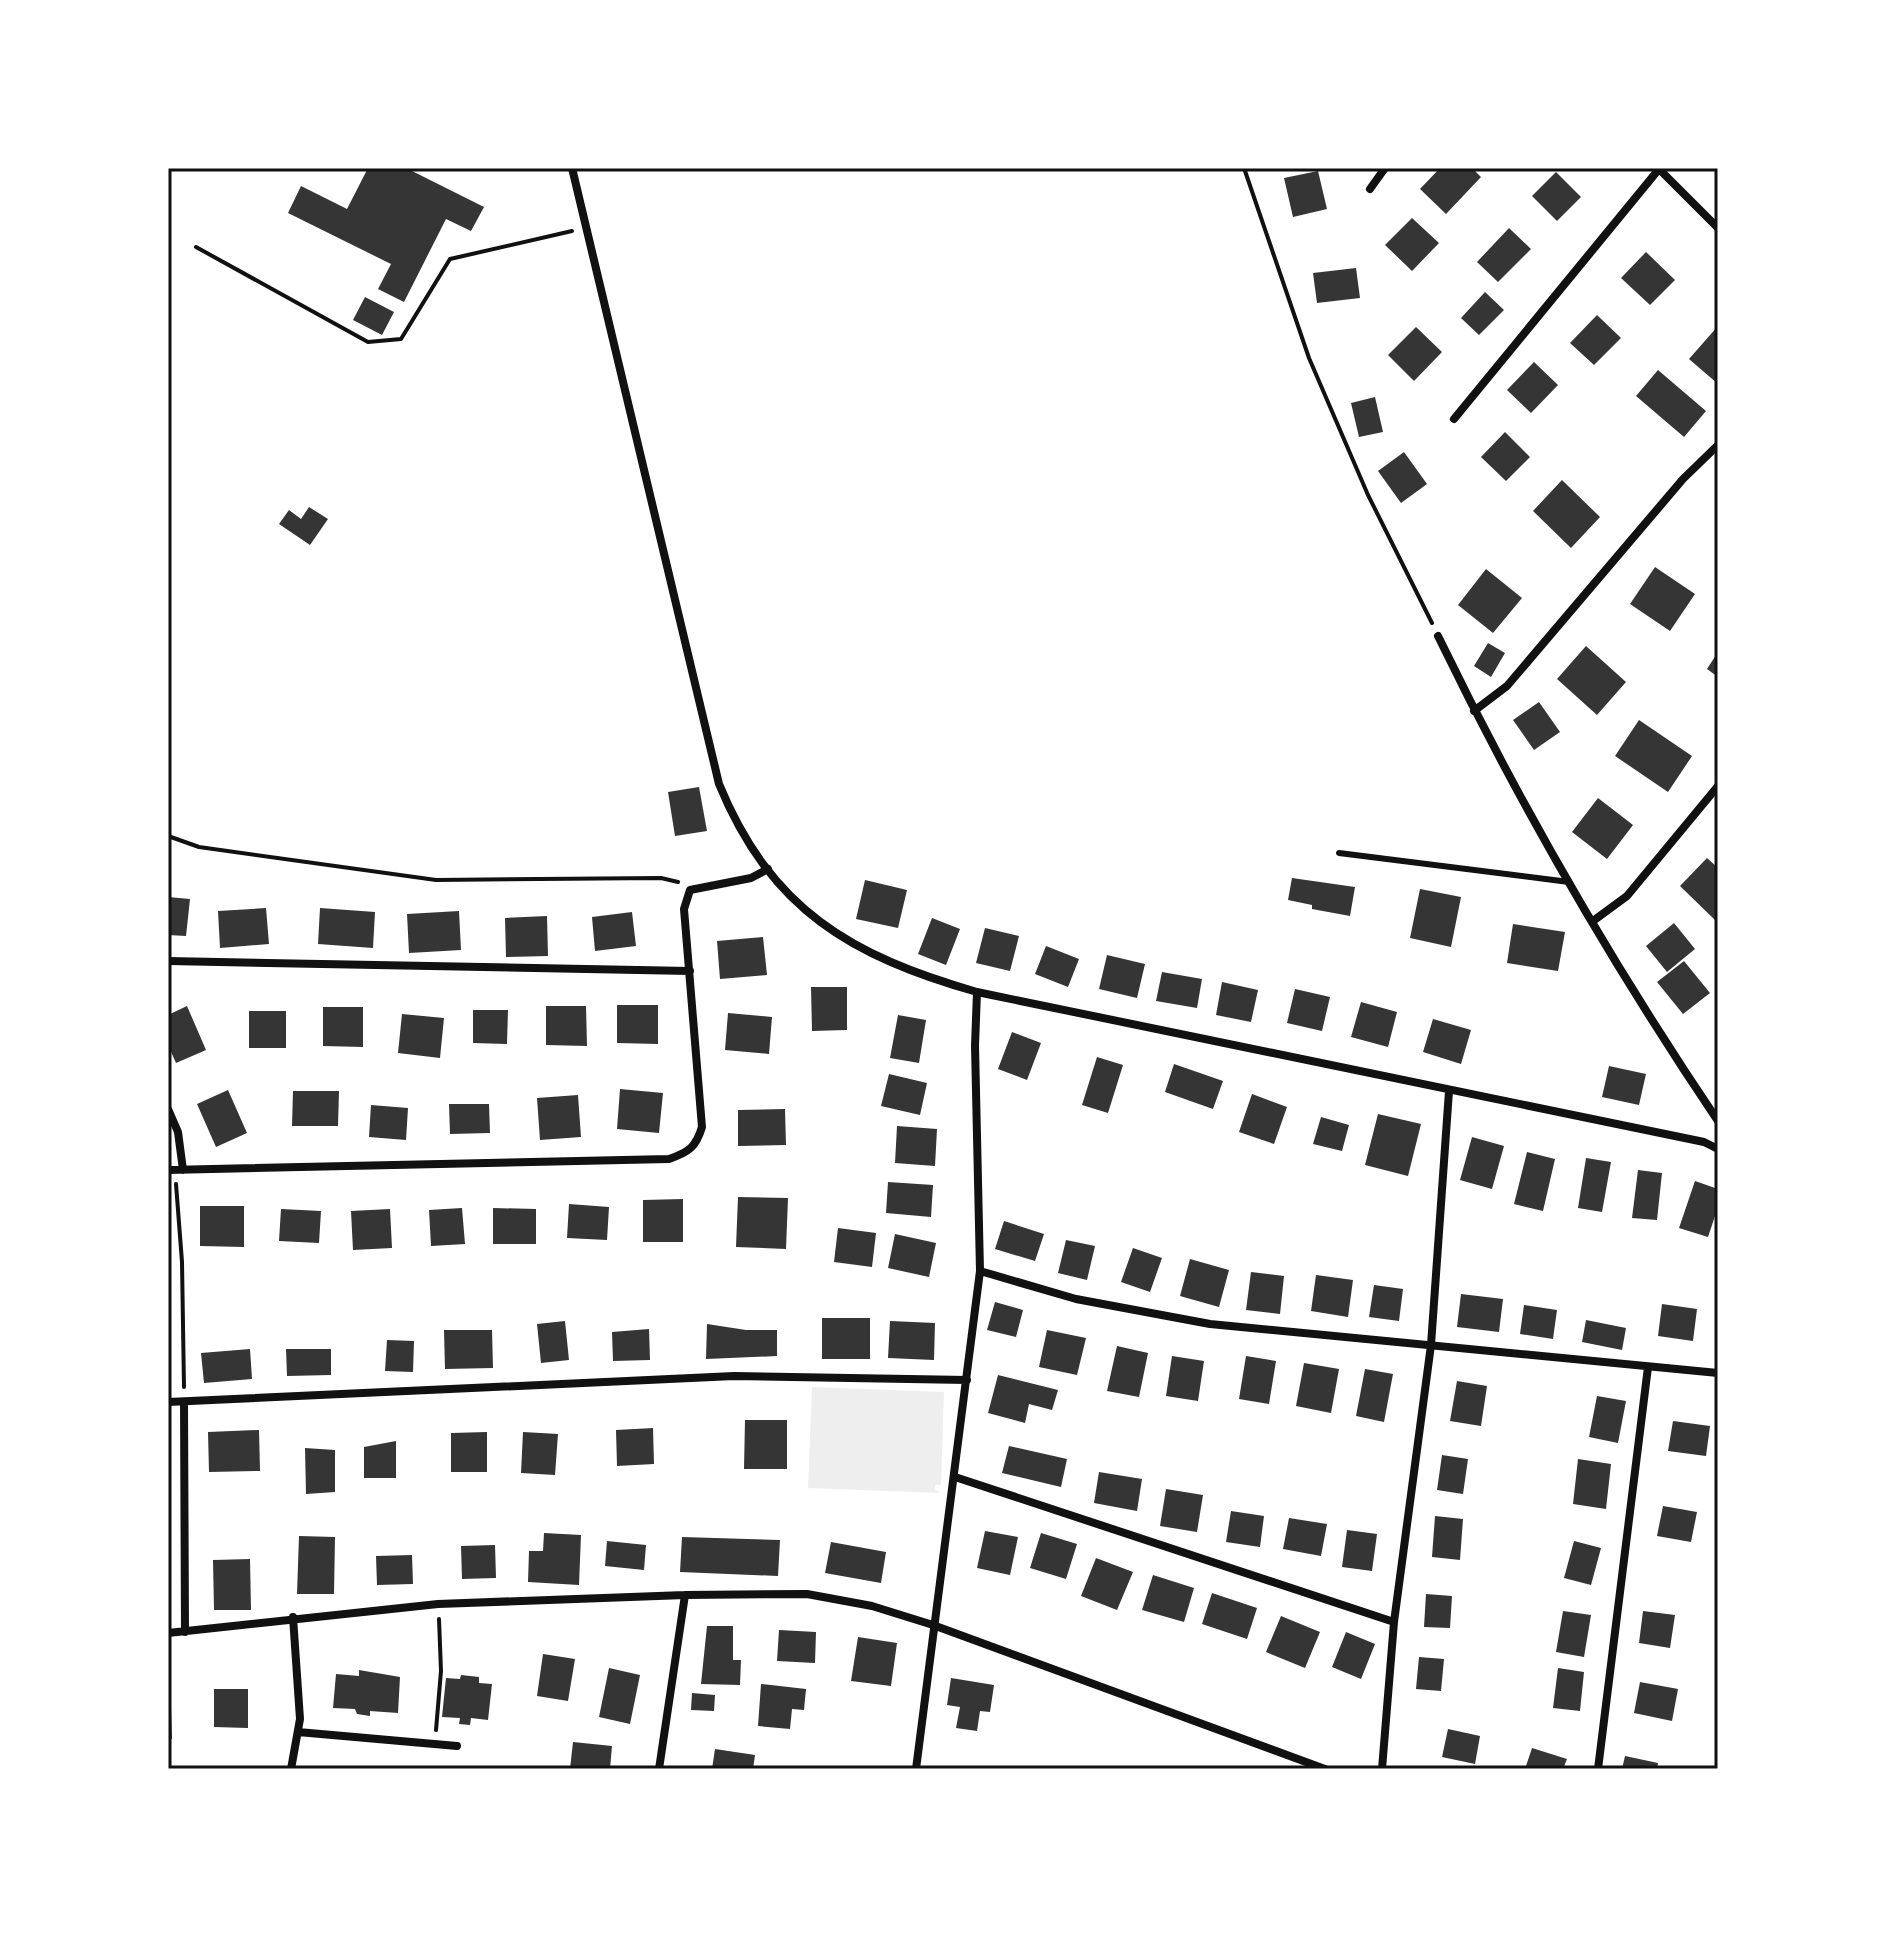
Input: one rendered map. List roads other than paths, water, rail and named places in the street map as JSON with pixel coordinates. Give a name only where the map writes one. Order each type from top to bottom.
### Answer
[{"type":"street","points":[[572,168],[711,755],[735,821],[768,869],[798,904],[856,948],[890,964],[977,992],[1704,1142],[1718,1149]]},
{"type":"street","points":[[1370,189],[1385,168]]},
{"type":"street","points":[[1454,419],[1658,169],[1718,228]]},
{"type":"street","points":[[1474,711],[1507,686],[1683,479],[1718,445]]},
{"type":"street","points":[[1438,636],[1474,711],[1569,882],[1718,1121]]},
{"type":"street","points":[[1593,921],[1627,896],[1718,786]]},
{"type":"street","points":[[168,1109],[178,1132],[175,1170],[669,1159],[688,1152],[698,1142],[702,1127],[684,909],[690,890],[751,878],[768,869]]},
{"type":"street","points":[[168,961],[690,971]]},
{"type":"street","points":[[916,1769],[980,1271],[975,1046],[977,992]]},
{"type":"street","points":[[1382,1769],[1394,1622],[1431,1345],[1449,1091]]},
{"type":"street","points":[[980,1271],[1136,1312],[1210,1324],[1718,1373]]},
{"type":"street","points":[[1598,1769],[1648,1367]]},
{"type":"street","points":[[168,1402],[734,1376],[967,1380]]},
{"type":"street","points":[[184,1402],[185,1632]]},
{"type":"street","points":[[955,1477],[1394,1622]]},
{"type":"street","points":[[168,1633],[293,1617],[438,1604],[807,1594],[872,1606],[933,1625],[1325,1769]]},
{"type":"street","points":[[659,1769],[685,1595]]},
{"type":"street","points":[[291,1769],[301,1693],[293,1617]]},
{"type":"street","points":[[298,1732],[457,1746]]},
{"type":"lane","points":[[1339,853],[1569,882]]}]
